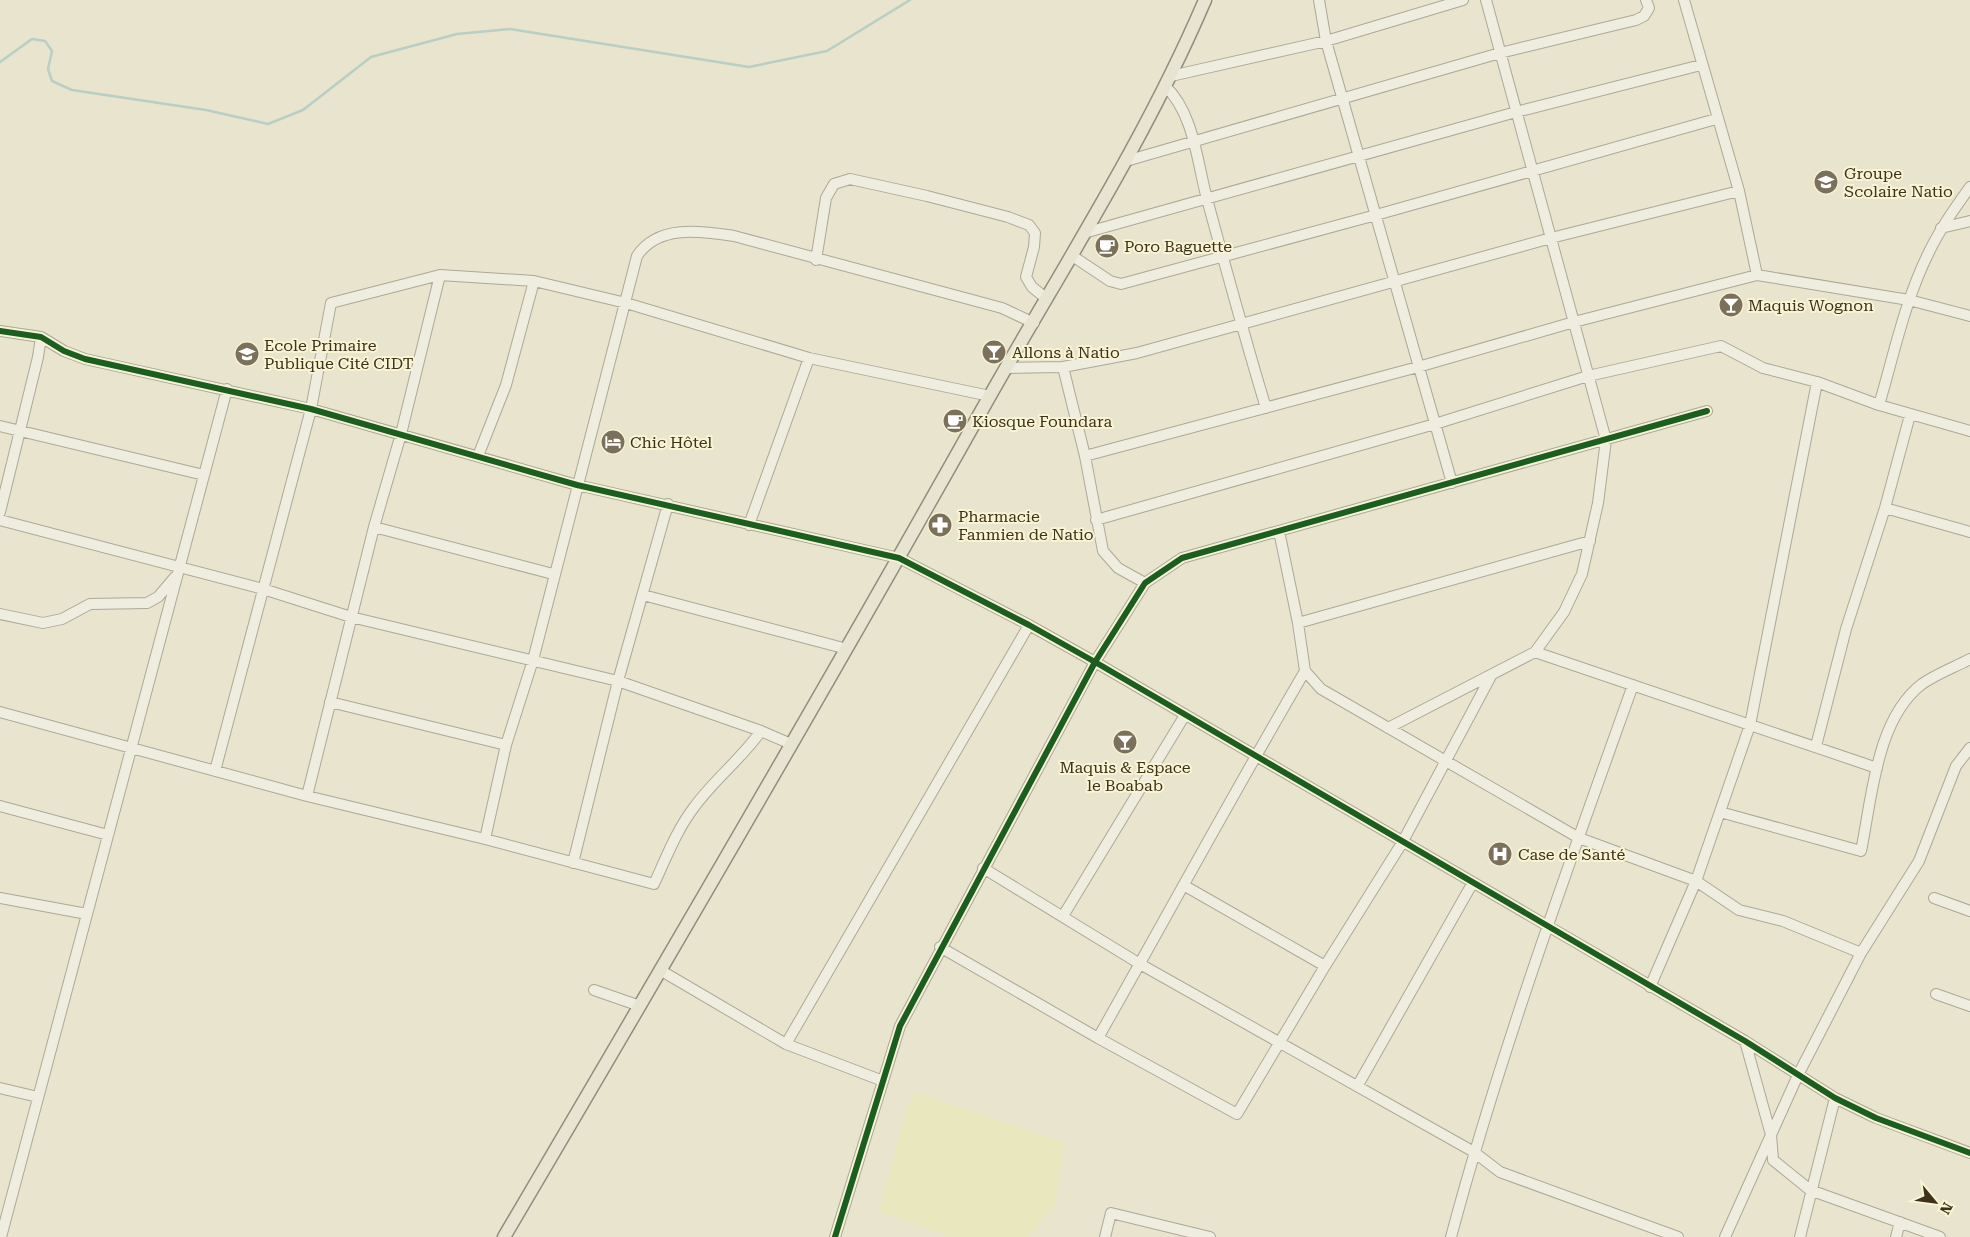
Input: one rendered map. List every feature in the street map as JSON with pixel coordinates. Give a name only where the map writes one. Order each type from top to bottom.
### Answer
[{"type":"main road","points":[[504,1237],[847,649],[1126,161],[1168,81],[1205,0]]},
{"type":"street","points":[[1319,0],[1326,41],[1361,156],[1418,367],[1452,483]]},
{"type":"street","points":[[1266,408],[1241,325],[1224,256],[1207,199],[1194,142],[1178,98],[1168,81],[1326,41],[1463,0]]},
{"type":"street","points":[[1388,728],[1535,652],[1564,612],[1582,574],[1598,502],[1606,440],[1486,0]]},
{"type":"street","points":[[1126,161],[1500,53],[1636,20],[1644,16],[1649,8],[1646,0]]},
{"type":"street","points":[[1684,0],[1716,119],[1739,191],[1757,275]]},
{"type":"street","points":[[1084,233],[1516,112],[1701,64]]},
{"type":"street","points":[[1071,256],[1110,281],[1121,284],[1376,215],[1532,169],[1716,119]]},
{"type":"street","points":[[816,260],[826,198],[834,184],[850,180],[927,196],[1008,217],[1029,225],[1036,233],[1026,277],[1032,287],[1047,299]]},
{"type":"street","points":[[1879,405],[1909,300],[1928,253],[1941,228],[1970,188]]},
{"type":"street","points":[[1008,368],[1063,367],[1136,354],[1551,238],[1739,191]]},
{"type":"street","points":[[1941,228],[1970,221]]},
{"type":"street","points":[[485,839],[506,745],[533,660],[553,574],[637,256],[645,244],[670,234],[693,230],[734,236],[816,260],[1002,308],[1034,323]]},
{"type":"street","points":[[307,796],[374,527],[401,434],[440,275]]},
{"type":"street","points":[[215,771],[311,409],[331,302],[440,275],[534,281],[626,303],[809,358],[990,396]]},
{"type":"street","points":[[1085,456],[1418,367],[1574,322],[1757,275],[1909,300],[1970,316]]},
{"type":"street","points":[[478,456],[506,385],[534,281]]},
{"type":"street","points":[[0,330],[41,337],[64,351],[85,359],[311,409],[577,485],[668,504],[749,525],[899,558],[1029,625],[1095,662],[1472,884],[1745,1041],[1835,1098],[1876,1118],[1970,1153]]},
{"type":"street","points":[[0,512],[41,337]]},
{"type":"street","points":[[1096,520],[1435,424],[1588,376],[1720,346],[1763,368],[1817,382],[1910,415],[1970,431]]},
{"type":"street","points":[[749,525],[809,358]]},
{"type":"street","points":[[1063,367],[1085,456],[1103,550],[1118,568],[1145,583]]},
{"type":"street","points":[[1650,987],[1696,880],[1750,725],[1817,382]]},
{"type":"street","points":[[0,1237],[227,389]]},
{"type":"street","points":[[835,1237],[900,1026],[940,947],[1095,662],[1145,583],[1182,558],[1707,412]]},
{"type":"street","points":[[1816,746],[1846,629],[1885,508],[1910,415]]},
{"type":"street","points":[[0,426],[204,475]]},
{"type":"street","points":[[573,863],[618,681],[668,504]]},
{"type":"street","points":[[1885,508],[1970,532]]},
{"type":"street","points":[[0,520],[178,571],[263,589],[352,617],[618,681],[761,730],[791,744]]},
{"type":"street","points":[[374,527],[553,574]]},
{"type":"street","points":[[1279,531],[1298,623],[1305,672],[1321,689],[1579,838],[1696,880],[1739,910],[1783,921],[1861,953]]},
{"type":"street","points":[[1298,623],[1590,541]]},
{"type":"street","points":[[0,614],[43,623],[62,619],[90,604],[148,603],[158,597],[178,571]]},
{"type":"street","points":[[643,595],[847,649]]},
{"type":"street","points":[[786,1044],[1029,625]]},
{"type":"street","points":[[1535,652],[1877,768]]},
{"type":"street","points":[[1720,812],[1861,851],[1885,736],[1899,708],[1922,684],[1970,659]]},
{"type":"street","points":[[1098,1038],[1185,886],[1255,756],[1305,672]]},
{"type":"street","points":[[940,947],[1098,1038],[1237,1114],[1325,966],[1402,843],[1444,761],[1491,676]]},
{"type":"street","points":[[1450,1237],[1474,1152],[1548,928],[1633,685]]},
{"type":"street","points":[[330,702],[506,745]]},
{"type":"street","points":[[0,712],[307,796],[485,839],[654,884],[670,849],[694,807],[751,745],[761,730]]},
{"type":"street","points":[[1063,916],[1185,715]]},
{"type":"street","points":[[1724,1237],[1798,1075],[1861,953],[1918,861],[1956,766],[1970,748]]},
{"type":"street","points":[[0,806],[108,836]]},
{"type":"street","points":[[983,868],[1140,964],[1280,1041],[1474,1152],[1500,1172],[1678,1237]]},
{"type":"street","points":[[1358,1085],[1472,884]]},
{"type":"street","points":[[1185,886],[1325,966]]},
{"type":"street","points":[[0,898],[87,914]]},
{"type":"street","points":[[1934,898],[1970,911]]},
{"type":"street","points":[[660,970],[786,1044],[884,1081]]},
{"type":"street","points":[[594,990],[640,1006]]},
{"type":"street","points":[[1936,994],[1970,1006]]},
{"type":"street","points":[[1745,1041],[1771,1136],[1773,1160],[1810,1190],[1940,1237]]},
{"type":"street","points":[[0,1088],[38,1097]]},
{"type":"street","points":[[1800,1237],[1810,1190],[1835,1098]]},
{"type":"street","points":[[1105,1237],[1111,1213],[1210,1237]]},
{"type":"street","points":[[1896,1237],[1900,1222]]},
{"type":"shaded area","points":[[915,1092],[1064,1142],[1055,1204],[1027,1237],[952,1237],[879,1212],[907,1107]]},
{"type":"waterway","points":[[0,62],[32,39],[45,41],[52,51],[48,69],[52,81],[72,90],[206,110],[268,124],[303,110],[371,57],[457,34],[510,29],[749,67],[827,51],[910,0]]},
{"type":"cycle path","points":[[0,331],[41,337],[64,351],[85,359],[311,409],[577,485],[899,558],[1029,625],[1095,662],[1745,1041],[1835,1098],[1876,1118],[1970,1153]]},
{"type":"cycle path","points":[[835,1237],[900,1026],[1095,662],[1145,583],[1182,558],[1707,411]]},
{"type":"place","name":"Groupe Scolaire Natio","points":[[1826,182]]},
{"type":"place","name":"Poro Baguette","points":[[1107,246]]},
{"type":"place","name":"Maquis Wognon","points":[[1731,305]]},
{"type":"place","name":"Allons à Natio","points":[[994,352]]},
{"type":"place","name":"Ecole Primaire Publique Cité CIDT","points":[[247,354]]},
{"type":"place","name":"Kiosque Foundara","points":[[955,421]]},
{"type":"place","name":"Chic Hôtel","points":[[613,442]]},
{"type":"place","name":"Pharmacie Fanmien de Natio","points":[[940,525]]},
{"type":"place","name":"Maquis & Espace le Boabab","points":[[1125,742]]},
{"type":"place","name":"Case de Santé","points":[[1500,854]]}]
